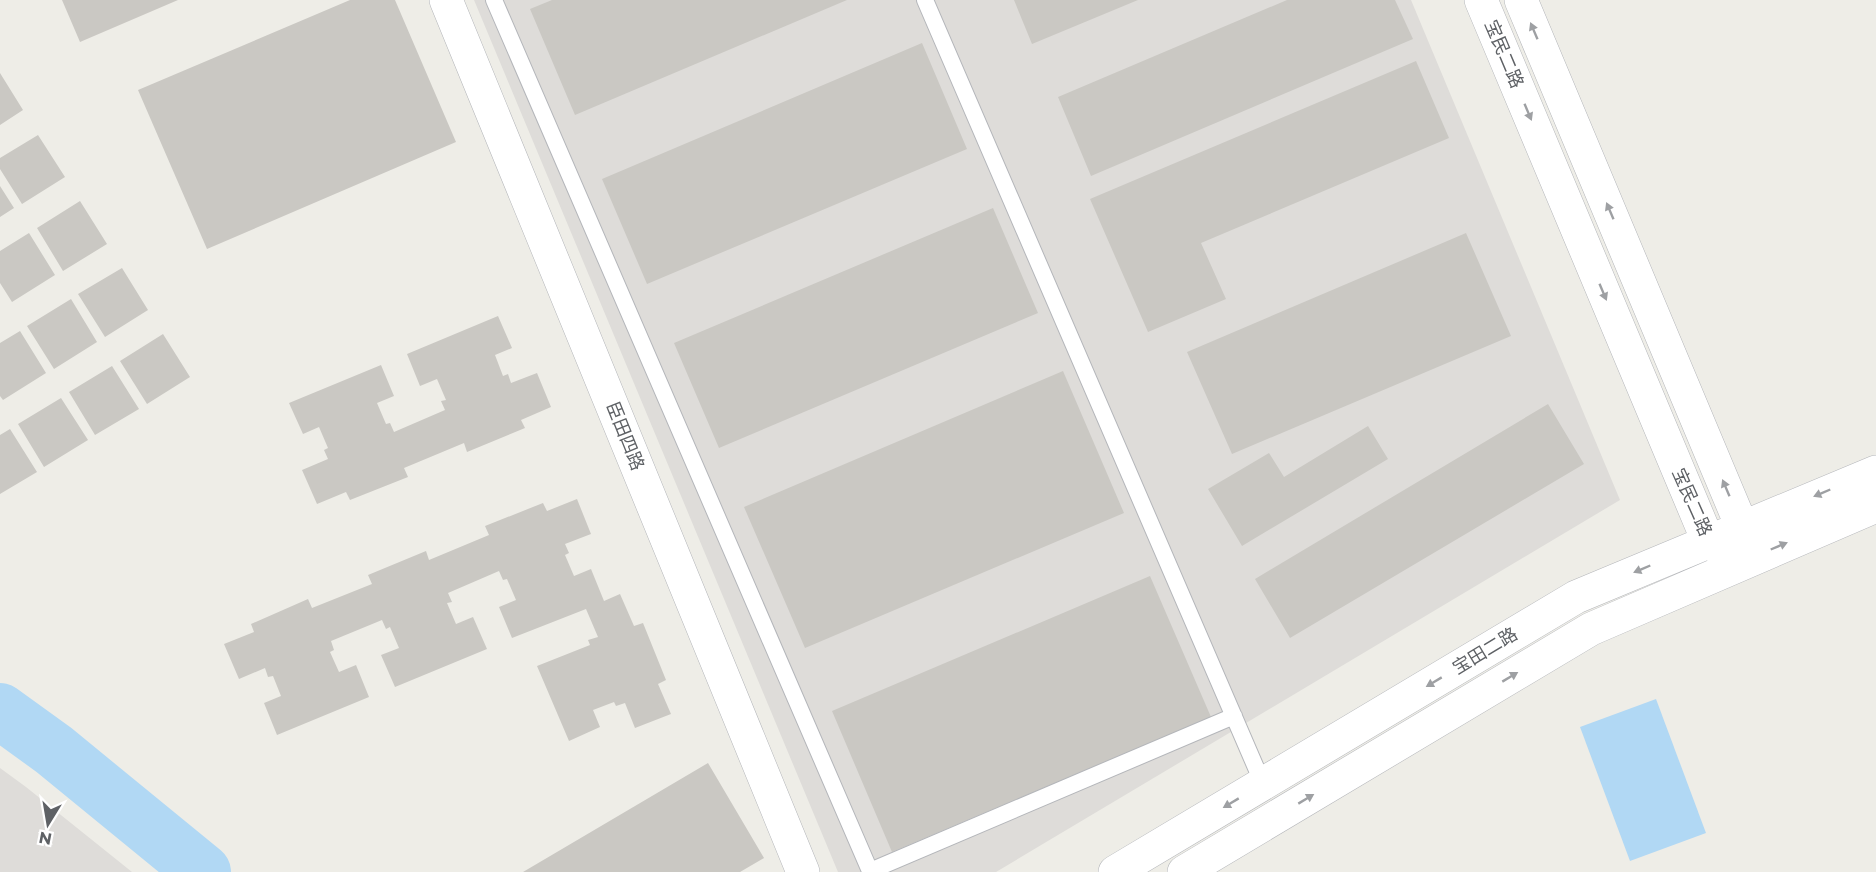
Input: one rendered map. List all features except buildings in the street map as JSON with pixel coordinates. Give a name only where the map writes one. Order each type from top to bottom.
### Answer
[{"type":"street","name":"臣田四路","points":[[446,0],[803,872]]},
{"type":"street","name":"宝民二路","points":[[1481,0],[1708,541],[1739,564]]},
{"type":"street","name":"宝民二路","points":[[1521,0],[1742,527],[1739,564]]},
{"type":"street","name":"宝田二路","points":[[1115,872],[1576,597],[1876,472]]},
{"type":"street","name":"宝田二路","points":[[1184,872],[1592,629],[1876,506]]},
{"type":"lane","points":[[494,0],[870,871],[1234,716]]},
{"type":"lane","points":[[925,0],[1263,784]]},
{"type":"shaded area","points":[[474,0],[1411,0],[1620,500],[996,872],[838,872]]},
{"type":"shaded area","points":[[0,768],[26,787],[132,872],[0,872]]},
{"type":"water","points":[[1656,699],[1706,833],[1630,861],[1580,727]]},
{"type":"waterway","points":[[0,711],[54,750],[203,872]]}]
